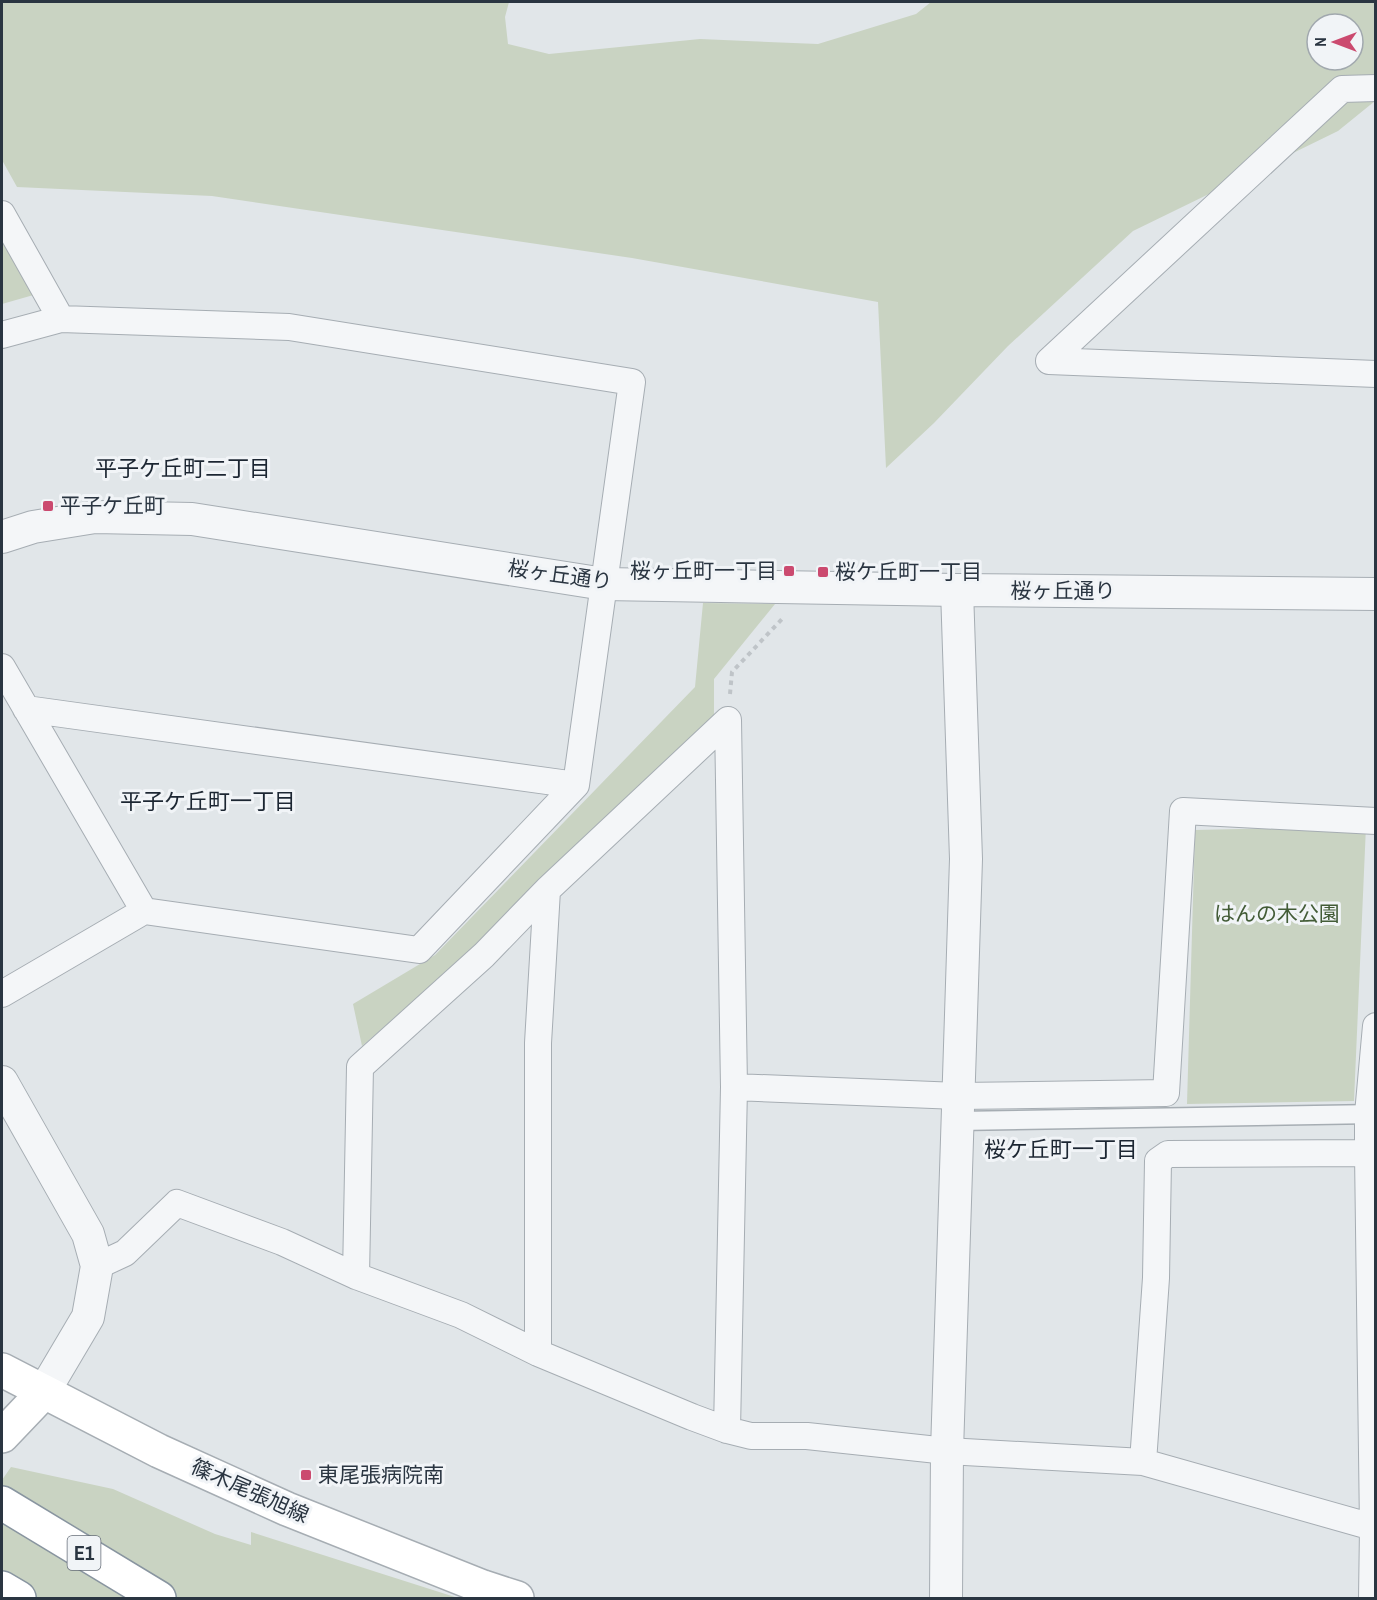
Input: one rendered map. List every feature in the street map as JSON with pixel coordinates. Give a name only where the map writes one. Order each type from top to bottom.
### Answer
[{"type":"main road","name":"篠木尾張旭線","points":[[2,1370],[159,1451],[286,1509],[517,1599]]},
{"type":"main road","points":[[2,1436],[43,1393]]},
{"type":"main road","name":"E1","points":[[6,1506],[159,1599]]},
{"type":"main road","points":[[2,1588],[19,1599]]},
{"type":"street","points":[[1376,88],[1342,89],[1049,361],[1376,374]]},
{"type":"street","points":[[2,214],[61,319]]},
{"type":"street","points":[[2,335],[61,319],[289,327],[632,382],[576,785],[419,950],[144,911],[2,994]]},
{"type":"street","name":"桜ヶ丘通り","points":[[2,537],[33,527],[95,517],[192,519],[604,584],[1376,594]]},
{"type":"street","points":[[946,1599],[947,1451],[966,859],[957,590]]},
{"type":"street","points":[[2,667],[144,911]]},
{"type":"street","points":[[26,709],[576,785]]},
{"type":"street","points":[[356,1276],[360,1067],[484,955],[547,890],[728,720]]},
{"type":"street","points":[[727,1430],[734,1087],[728,720]]},
{"type":"street","points":[[958,1109],[1166,1093],[1183,811],[1376,821]]},
{"type":"street","points":[[538,1353],[538,1043],[547,890]]},
{"type":"street","points":[[1372,1599],[1374,1528],[1368,1153],[1376,1026]]},
{"type":"street","points":[[2,1082],[88,1234],[97,1266],[88,1317],[43,1393]]},
{"type":"street","points":[[734,1087],[958,1109],[1372,1114]]},
{"type":"street","points":[[1143,1462],[1156,1278],[1158,1161],[1168,1154],[1368,1153]]},
{"type":"street","points":[[97,1266],[125,1253],[177,1203],[282,1242],[356,1276],[461,1315],[538,1353],[692,1418],[727,1430],[751,1436],[807,1436],[947,1451],[1143,1462],[1374,1528]]},
{"type":"path","points":[[728,720],[732,672],[811,588]]},
{"type":"green space","points":[[2,2],[509,2],[505,17],[508,44],[549,54],[700,39],[818,44],[916,14],[931,2],[1375,2],[1375,101],[1338,131],[1133,231],[1008,346],[934,423],[886,468],[878,302],[632,258],[212,196],[17,187],[2,160]]},
{"type":"green space","points":[[2,236],[37,294],[2,304]]},
{"type":"green space","points":[[703,603],[775,604],[714,679],[714,719],[455,966],[362,1046],[353,1004],[435,955],[695,687]]},
{"type":"green space","name":"はんの木公園","points":[[1366,826],[1354,1101],[1187,1104],[1195,830]]},
{"type":"green space","points":[[11,1467],[113,1489],[215,1534],[251,1545],[251,1532],[458,1598],[2,1598],[2,1480]]},
{"type":"place","name":"平子ケ丘町","points":[[48,506]]},
{"type":"place","name":"桜ヶ丘町一丁目","points":[[789,571]]},
{"type":"place","name":"桜ケ丘町一丁目","points":[[823,572]]},
{"type":"place","name":"東尾張病院南","points":[[306,1475]]},
{"type":"district","name":"平子ケ丘町二丁目","points":[[183,468]]},
{"type":"district","name":"平子ケ丘町一丁目","points":[[208,801]]},
{"type":"district","name":"桜ケ丘町一丁目","points":[[1061,1149]]}]
